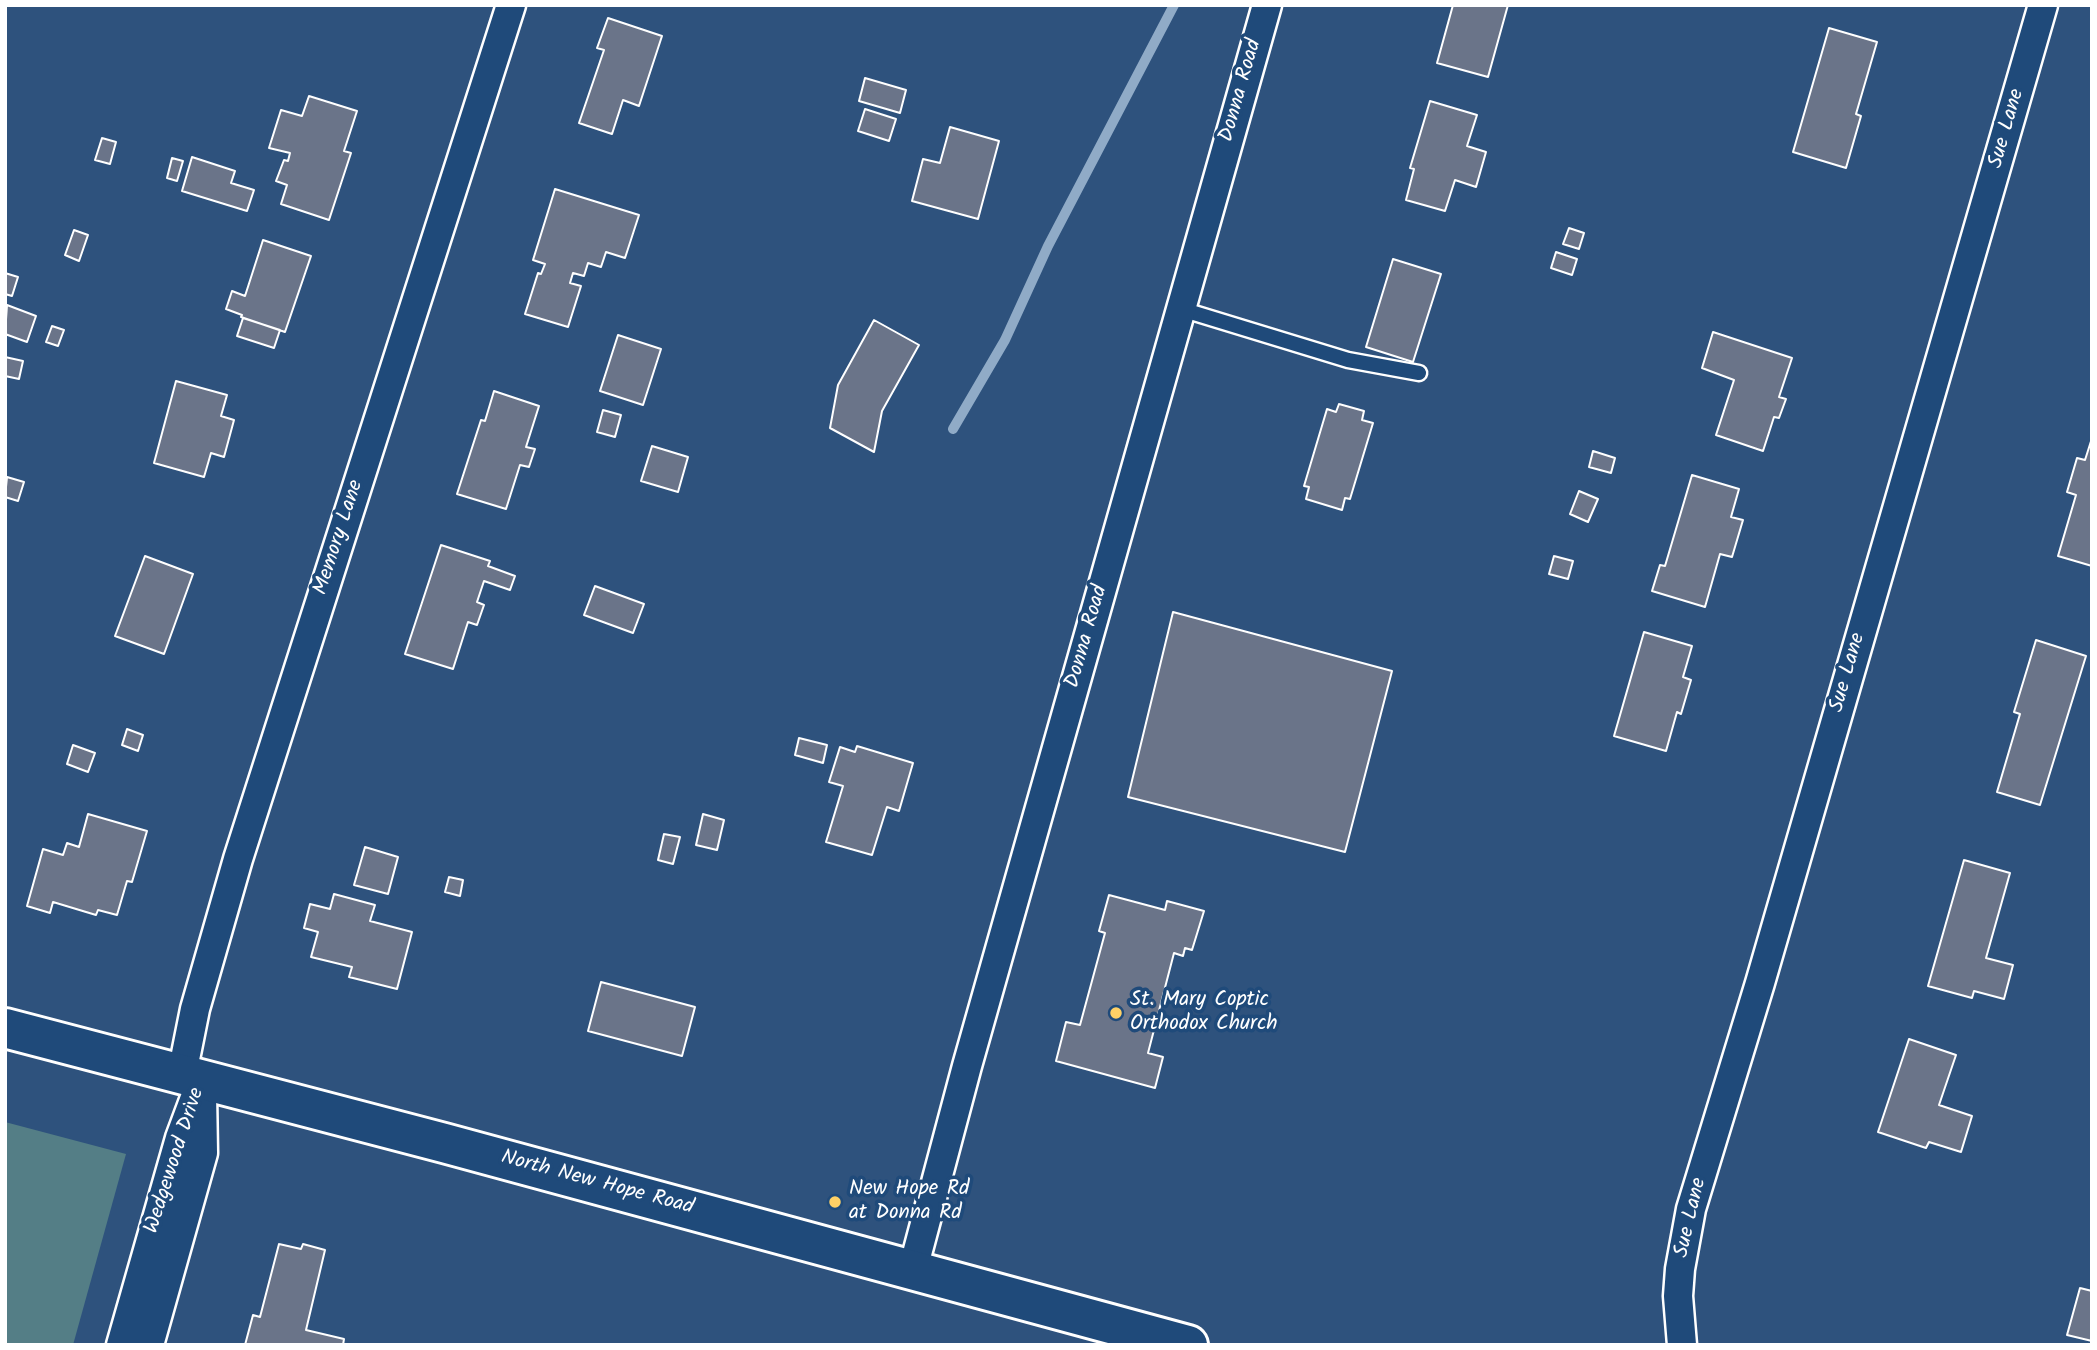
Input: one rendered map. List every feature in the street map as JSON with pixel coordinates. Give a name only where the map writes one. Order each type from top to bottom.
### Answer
[{"type":"main road","name":"North New Hope Road","points":[[5,1028],[913,1269],[1188,1345]]},
{"type":"street","name":"Memory Lane","points":[[192,1077],[195,1009],[238,859],[511,5]]},
{"type":"street","name":"Donna Road","points":[[913,1269],[967,1066],[1266,5]]},
{"type":"street","name":"Sue Lane","points":[[1682,1345],[1678,1296],[1691,1209],[1760,983],[2043,5]]},
{"type":"street","name":"Wedgewood Drive","points":[[121,1345],[180,1138],[192,1077]]},
{"type":"street","name":"Wedgewood Drive","points":[[149,1345],[204,1146],[192,1077]]},
{"type":"lane","points":[[1181,309],[1348,360],[1419,373]]},
{"type":"green space","points":[[5,1122],[126,1154],[73,1345],[5,1345]]},
{"type":"building","points":[[1453,5],[1508,5],[1488,77],[1437,63]]},
{"type":"building","points":[[608,18],[662,36],[639,106],[623,100],[612,134],[579,123],[604,50],[597,48]]},
{"type":"building","points":[[1829,28],[1877,42],[1856,114],[1861,116],[1846,168],[1793,152]]},
{"type":"building","points":[[865,78],[906,90],[900,113],[859,101]]},
{"type":"building","points":[[309,96],[357,111],[344,151],[351,153],[329,220],[281,204],[287,185],[276,181],[284,160],[288,161],[290,153],[269,148],[281,110],[302,116]]},
{"type":"building","points":[[1430,101],[1477,115],[1467,146],[1486,152],[1476,187],[1455,180],[1445,211],[1406,200],[1414,169],[1410,168]]},
{"type":"building","points":[[865,109],[896,119],[889,141],[858,131]]},
{"type":"building","points":[[950,127],[999,141],[978,219],[912,201],[923,159],[940,163]]},
{"type":"building","points":[[102,138],[116,142],[110,164],[95,160]]},
{"type":"building","points":[[192,157],[235,171],[231,183],[254,190],[247,211],[182,191]]},
{"type":"building","points":[[172,158],[183,161],[177,181],[167,178]]},
{"type":"building","points":[[555,189],[639,215],[625,258],[606,252],[601,267],[588,263],[584,276],[573,273],[570,283],[581,286],[568,327],[525,314],[538,273],[541,274],[545,264],[533,260]]},
{"type":"building","points":[[1569,228],[1584,233],[1579,249],[1563,244]]},
{"type":"building","points":[[74,230],[88,235],[79,261],[65,255]]},
{"type":"building","points":[[263,240],[311,256],[285,332],[226,309],[232,291],[245,296]]},
{"type":"building","points":[[1556,252],[1577,259],[1572,275],[1551,268]]},
{"type":"building","points":[[1393,259],[1441,274],[1413,362],[1366,347]]},
{"type":"building","points":[[5,273],[18,277],[12,296],[5,294]]},
{"type":"building","points":[[7,305],[36,316],[27,342],[5,334]]},
{"type":"building","points":[[243,318],[280,330],[274,348],[237,336]]},
{"type":"building","points":[[874,320],[919,345],[882,411],[874,452],[830,428],[838,385]]},
{"type":"building","points":[[52,326],[64,330],[58,346],[46,342]]},
{"type":"building","points":[[1713,332],[1792,358],[1779,397],[1786,399],[1779,418],[1774,417],[1763,451],[1716,435],[1734,380],[1702,368]]},
{"type":"building","points":[[618,335],[661,349],[643,405],[600,391]]},
{"type":"building","points":[[5,357],[23,361],[19,379],[5,376]]},
{"type":"building","points":[[176,381],[227,395],[221,416],[234,420],[224,457],[211,453],[204,477],[154,463]]},
{"type":"building","points":[[494,391],[539,406],[526,447],[535,449],[529,467],[520,465],[506,509],[457,494],[481,420],[485,421]]},
{"type":"building","points":[[1339,404],[1364,411],[1362,420],[1373,423],[1350,499],[1345,498],[1342,510],[1306,499],[1309,487],[1304,486],[1327,409],[1336,412]]},
{"type":"building","points":[[603,410],[621,415],[615,437],[597,432]]},
{"type":"building","points":[[2092,438],[2092,566],[2058,556],[2076,495],[2067,492],[2077,458],[2085,460]]},
{"type":"building","points":[[652,446],[688,457],[678,492],[641,481]]},
{"type":"building","points":[[1593,451],[1615,458],[1611,473],[1589,467]]},
{"type":"building","points":[[1692,475],[1739,489],[1731,517],[1743,520],[1732,557],[1720,554],[1705,607],[1652,591],[1660,565],[1665,566]]},
{"type":"building","points":[[7,477],[24,482],[18,501],[5,497]]},
{"type":"building","points":[[1579,491],[1598,499],[1588,522],[1570,514]]},
{"type":"building","points":[[441,545],[490,561],[488,566],[515,576],[510,590],[484,581],[477,602],[484,605],[477,625],[468,622],[453,669],[405,654]]},
{"type":"building","points":[[145,556],[193,574],[164,654],[115,636]]},
{"type":"building","points":[[1554,556],[1573,561],[1568,579],[1549,574]]},
{"type":"building","points":[[595,586],[644,604],[633,633],[584,615]]},
{"type":"building","points":[[1173,612],[1392,671],[1345,852],[1128,797]]},
{"type":"building","points":[[1644,632],[1692,646],[1683,677],[1691,680],[1681,714],[1677,712],[1666,751],[1614,736]]},
{"type":"building","points":[[2036,640],[2086,656],[2040,805],[1997,792],[2020,714],[2014,712]]},
{"type":"building","points":[[127,729],[143,735],[138,751],[122,745]]},
{"type":"building","points":[[799,738],[827,745],[823,763],[795,755]]},
{"type":"building","points":[[73,745],[95,753],[88,772],[67,764]]},
{"type":"building","points":[[857,746],[913,763],[899,811],[887,807],[872,855],[826,842],[843,786],[829,782],[840,747],[855,752]]},
{"type":"building","points":[[88,814],[147,831],[132,882],[127,881],[117,915],[98,910],[96,915],[53,902],[50,913],[27,906],[43,849],[63,855],[67,843],[79,847]]},
{"type":"building","points":[[703,814],[724,820],[717,850],[696,845]]},
{"type":"building","points":[[664,834],[680,837],[673,864],[658,860]]},
{"type":"building","points":[[365,847],[398,857],[388,894],[354,885]]},
{"type":"building","points":[[1964,860],[2010,873],[1986,958],[2013,965],[2004,999],[1974,991],[1972,998],[1928,986]]},
{"type":"building","points":[[449,877],[463,880],[460,896],[445,892]]},
{"type":"building","points":[[334,894],[375,905],[370,921],[412,932],[397,989],[349,977],[352,967],[311,957],[318,932],[304,928],[310,904],[330,909]]},
{"type":"building","points":[[1109,895],[1165,910],[1167,901],[1204,911],[1192,950],[1185,948],[1183,956],[1174,953],[1148,1053],[1163,1057],[1155,1088],[1056,1061],[1066,1022],[1080,1025],[1105,933],[1099,931]]},
{"type":"building","points":[[601,982],[695,1007],[682,1056],[588,1031]]},
{"type":"building","points":[[1909,1039],[1956,1055],[1939,1105],[1972,1116],[1961,1152],[1929,1142],[1926,1148],[1878,1132]]},
{"type":"building","points":[[279,1244],[301,1249],[303,1244],[325,1250],[306,1330],[344,1339],[343,1345],[245,1345],[253,1315],[260,1317]]},
{"type":"building","points":[[2080,1288],[2092,1291],[2092,1341],[2067,1335]]},
{"type":"waterway","points":[[953,429],[1005,340],[1048,246],[1174,5]]},
{"type":"place","name":"St. Mary Coptic Orthodox Church","points":[[1116,1013]]},
{"type":"place","name":"New Hope Rd at Donna Rd","points":[[835,1202]]}]
